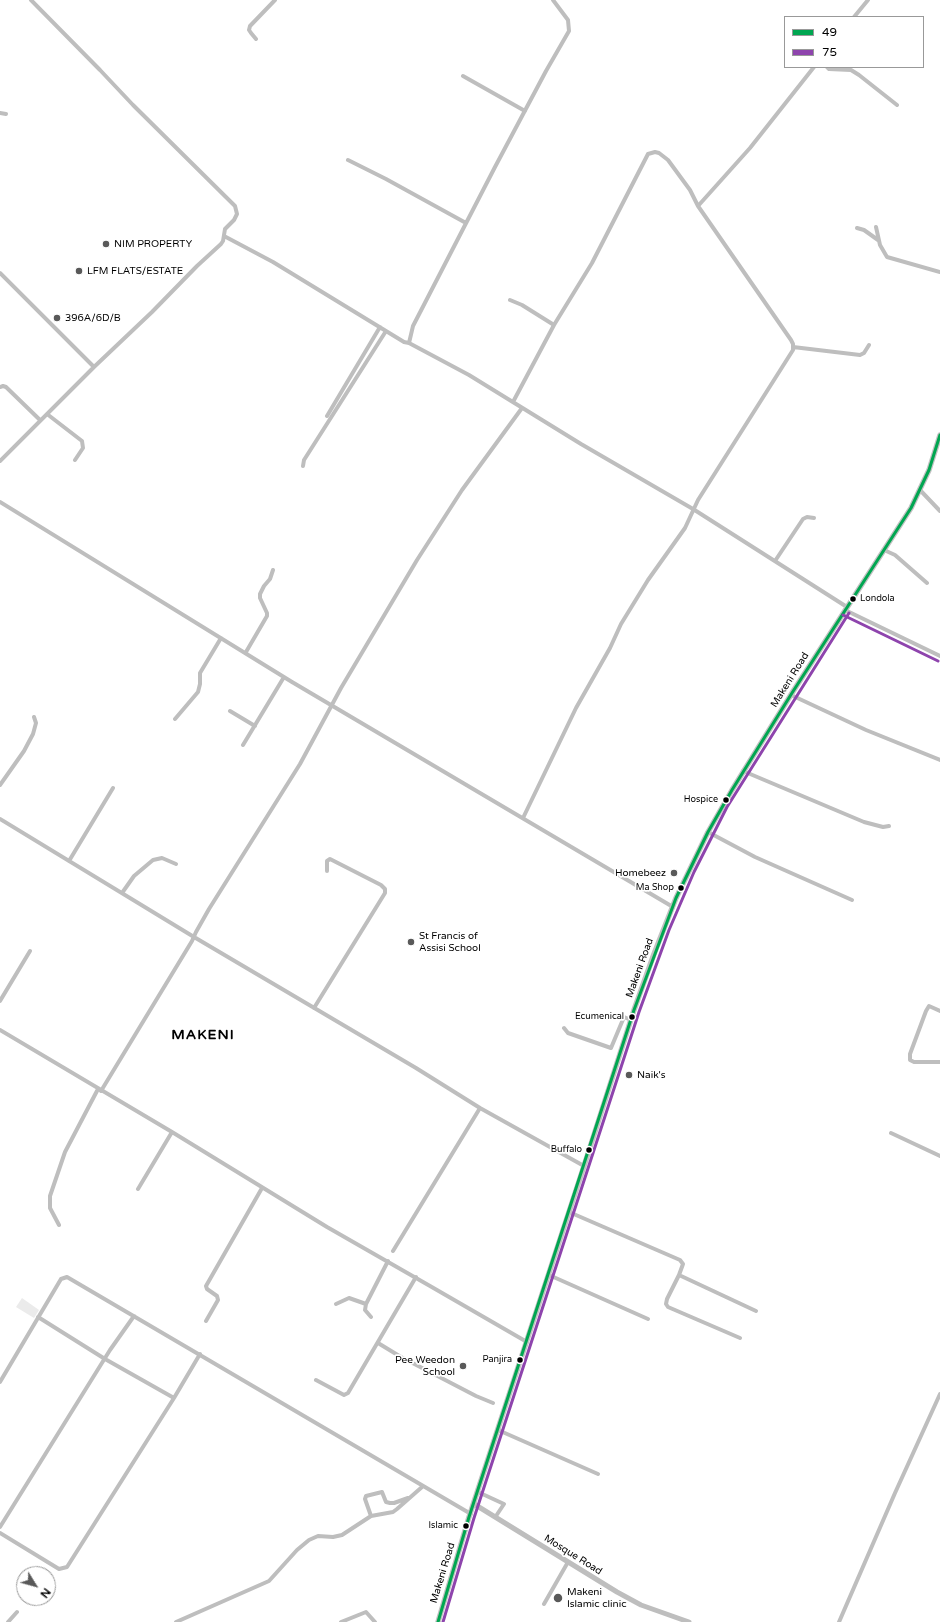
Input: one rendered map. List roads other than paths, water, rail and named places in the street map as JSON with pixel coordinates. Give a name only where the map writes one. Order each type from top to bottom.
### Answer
[{"type":"main road","name":"Makeni Road","points":[[438,1622],[474,1504],[631,1020],[651,961],[673,907],[708,832],[743,771],[846,608],[908,514],[929,470],[940,435]]},
{"type":"street","points":[[0,461],[40,420],[221,244],[225,229],[234,220],[237,214],[235,206],[133,105],[31,0]]},
{"type":"street","points":[[256,39],[249,30],[250,26],[275,0]]},
{"type":"street","points":[[409,343],[413,326],[569,29],[568,20],[553,0]]},
{"type":"street","points":[[855,16],[868,0]]},
{"type":"street","points":[[698,206],[750,148],[813,68]]},
{"type":"street","points":[[829,68],[851,70],[897,105]]},
{"type":"street","points":[[463,76],[525,111]]},
{"type":"street","points":[[0,113],[6,114]]},
{"type":"street","points":[[513,402],[554,325],[592,263],[648,154],[655,152],[659,153],[668,160],[690,190],[698,206],[791,340],[793,347],[779,373],[693,509],[685,528],[648,580],[621,624],[610,648],[576,708],[522,818]]},
{"type":"street","points":[[348,160],[466,223]]},
{"type":"street","points":[[876,227],[878,240],[887,257],[940,272]]},
{"type":"street","points":[[857,228],[864,230],[878,240]]},
{"type":"street","points":[[224,236],[279,265],[404,342],[409,343],[469,375],[693,509],[846,608],[940,656]]},
{"type":"street","points":[[0,273],[94,367]]},
{"type":"street","points":[[510,300],[522,305],[554,325]]},
{"type":"street","points":[[328,416],[380,327]]},
{"type":"street","points":[[303,466],[304,460],[386,331]]},
{"type":"street","points":[[793,347],[860,355],[864,353],[869,345]]},
{"type":"street","points":[[0,387],[6,387],[40,420]]},
{"type":"street","points":[[59,1225],[50,1208],[50,1196],[65,1152],[100,1090],[296,771],[331,705],[417,560],[462,490],[522,408]]},
{"type":"street","points":[[47,414],[82,441],[83,448],[74,460]]},
{"type":"street","points":[[920,490],[940,511]]},
{"type":"street","points":[[0,502],[246,652],[284,677],[673,907]]},
{"type":"street","points":[[775,561],[803,519],[807,517],[814,518]]},
{"type":"street","points":[[884,550],[895,554],[927,583]]},
{"type":"street","points":[[246,652],[267,613],[260,598],[260,594],[270,579],[273,570]]},
{"type":"street","points":[[175,719],[198,692],[200,673],[221,638]]},
{"type":"street","points":[[243,745],[284,677]]},
{"type":"street","points":[[791,695],[859,728],[940,760]]},
{"type":"street","points":[[230,711],[254,726]]},
{"type":"street","points":[[0,785],[24,751],[33,734],[36,723],[34,717]]},
{"type":"street","points":[[743,771],[864,822],[877,826],[889,826]]},
{"type":"street","points":[[69,861],[113,788]]},
{"type":"street","points":[[0,819],[480,1108],[584,1166]]},
{"type":"street","points":[[708,832],[755,857],[852,900]]},
{"type":"street","points":[[122,893],[134,876],[153,860],[162,858],[176,864]]},
{"type":"street","points":[[314,1008],[385,893],[385,889],[381,885],[330,859],[327,861],[327,871]]},
{"type":"street","points":[[0,1001],[30,951]]},
{"type":"street","points":[[940,1011],[929,1006],[910,1054],[910,1060],[914,1062],[940,1062]]},
{"type":"street","points":[[564,1028],[568,1034],[611,1048],[624,1017],[631,1020]]},
{"type":"street","points":[[0,1030],[172,1132],[262,1188],[527,1342]]},
{"type":"street","points":[[393,1251],[480,1108]]},
{"type":"street","points":[[138,1189],[172,1132]]},
{"type":"street","points":[[891,1133],[940,1156]]},
{"type":"street","points":[[206,1321],[218,1300],[217,1296],[207,1289],[206,1286],[262,1188]]},
{"type":"street","points":[[569,1212],[680,1260],[683,1264],[667,1299],[666,1304],[668,1307],[740,1338]]},
{"type":"street","points":[[371,1316],[365,1310],[366,1304],[388,1261]]},
{"type":"street","points":[[549,1275],[648,1319]]},
{"type":"street","points":[[679,1275],[756,1311]]},
{"type":"street","points":[[0,1382],[61,1279],[67,1277],[200,1354],[422,1487],[471,1514]]},
{"type":"street","points":[[316,1380],[345,1395],[378,1343],[416,1278]]},
{"type":"street","points":[[336,1304],[349,1298],[366,1304]]},
{"type":"street","points":[[0,1527],[105,1359],[134,1316]]},
{"type":"street","points":[[38,1317],[105,1359],[174,1398]]},
{"type":"street","points":[[378,1343],[401,1357],[476,1396],[493,1403]]},
{"type":"street","points":[[0,1534],[59,1569],[67,1567],[174,1398],[200,1354]]},
{"type":"street","points":[[839,1622],[940,1394]]},
{"type":"street","points":[[498,1430],[598,1474]]},
{"type":"street","points":[[176,1622],[269,1581],[274,1578],[297,1550],[309,1540],[318,1536],[333,1537],[342,1535],[371,1516],[397,1509],[422,1487]]},
{"type":"street","points":[[371,1516],[365,1499],[366,1496],[382,1492],[386,1502],[394,1503],[410,1497]]},
{"type":"street","points":[[478,1492],[504,1504],[496,1516]]},
{"type":"street","name":"Mosque Road","points":[[474,1504],[641,1605],[689,1622]]},
{"type":"street","points":[[544,1604],[568,1562]]},
{"type":"street","points":[[8,1622],[17,1612]]},
{"type":"street","points":[[341,1622],[366,1612],[375,1622]]},
{"type":"place","name":"NIM PROPERTY","points":[[106,244]]},
{"type":"place","name":"LFM FLATS/ESTATE","points":[[79,271]]},
{"type":"place","name":"396A/6D/B","points":[[57,318]]},
{"type":"place","name":"Londola","points":[[853,599]]},
{"type":"place","name":"Hospice","points":[[726,800]]},
{"type":"place","name":"Homebeez","points":[[674,873]]},
{"type":"place","name":"Ma Shop","points":[[681,888]]},
{"type":"place","name":"St Francis of Assisi School","points":[[411,942]]},
{"type":"place","name":"Ecumenical","points":[[632,1017]]},
{"type":"place","name":"Naik's","points":[[629,1075]]},
{"type":"place","name":"Buffalo","points":[[589,1150]]},
{"type":"place","name":"Panjira","points":[[520,1360]]},
{"type":"place","name":"Pee Weedon School","points":[[463,1366]]},
{"type":"place","name":"Islamic","points":[[466,1526]]},
{"type":"place","name":"Makeni Islamic clinic","points":[[558,1598]]},
{"type":"district","name":"MAKENI","points":[[203,1035]]}]
